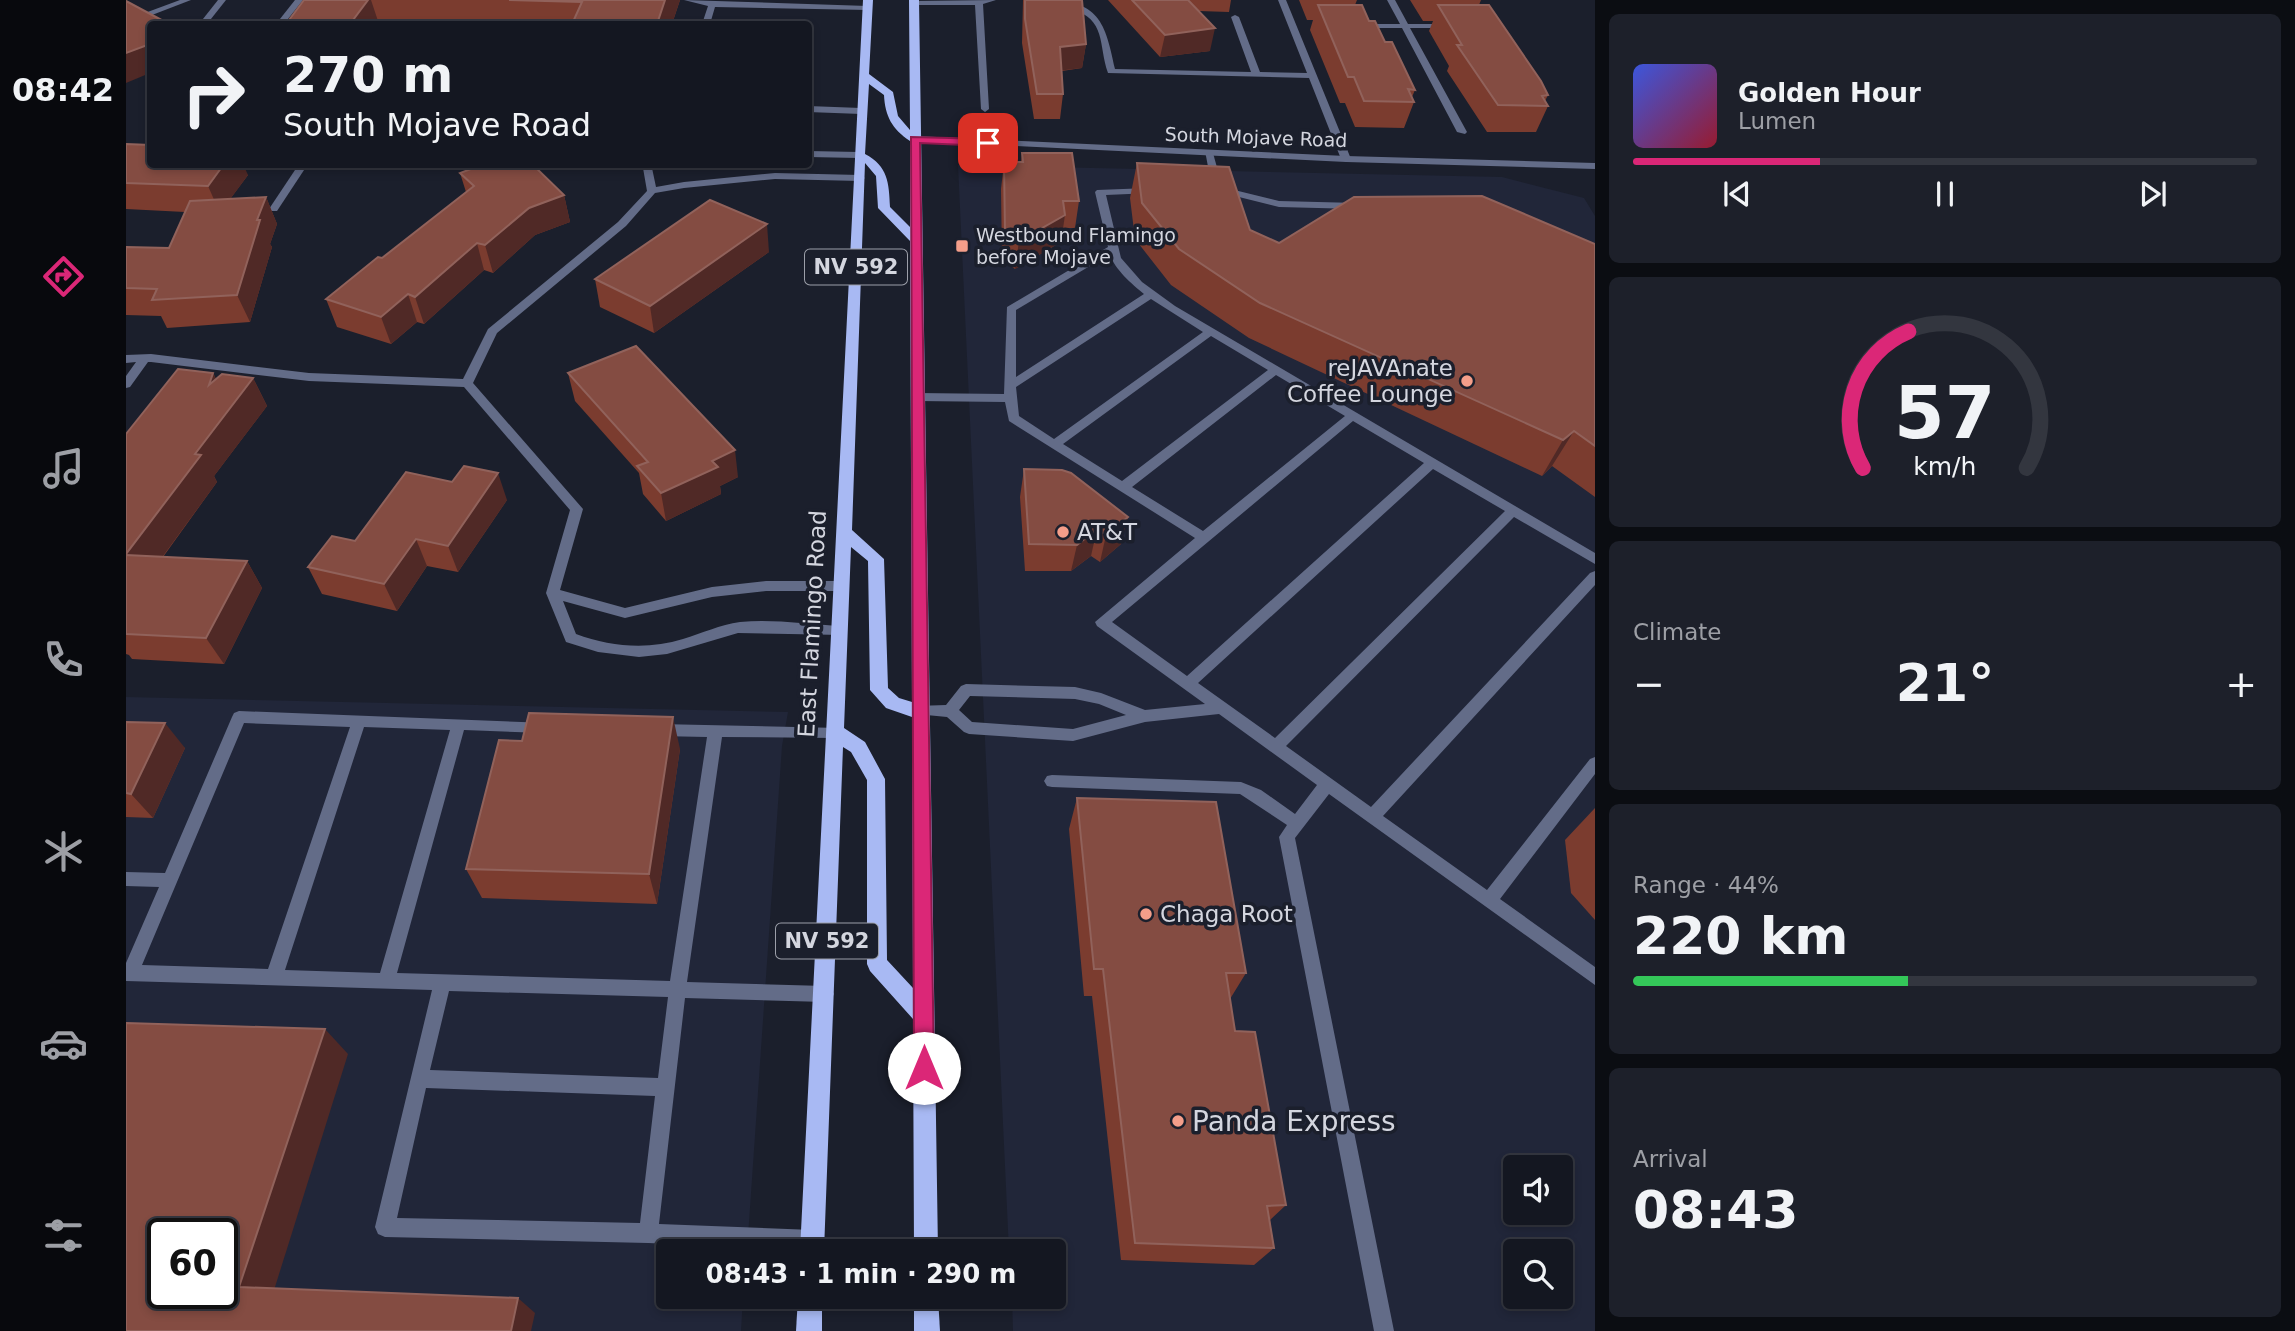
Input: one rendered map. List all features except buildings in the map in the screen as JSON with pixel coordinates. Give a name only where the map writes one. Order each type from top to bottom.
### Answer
[{"type":"main road","name":"NV 592","points":[[914,2],[926,1239]]},
{"type":"main road","name":"East Flamingo Road","points":[[812,1239],[825,995],[859,155],[868,4]]},
{"type":"main road","points":[[864,75],[889,94],[890,114],[895,126],[915,139]]},
{"type":"main road","points":[[859,155],[880,168],[884,181],[884,208],[916,240]]},
{"type":"main road","points":[[844,533],[876,559],[879,690],[888,702],[901,709],[921,710]]},
{"type":"main road","points":[[835,732],[858,747],[876,779],[877,964],[924,1015]]},
{"type":"main road","points":[[809,1331],[810,1309]]},
{"type":"main road","points":[[926,1309],[927,1331]]},
{"type":"street","points":[[126,23],[187,0]]},
{"type":"street","points":[[205,21],[222,0]]},
{"type":"street","points":[[282,21],[299,0]]},
{"type":"street","points":[[688,0],[712,4],[868,4]]},
{"type":"street","points":[[914,2],[992,0]]},
{"type":"street","points":[[1042,0],[1087,10],[1101,23],[1111,71],[1312,76]]},
{"type":"street","points":[[1282,0],[1346,159]]},
{"type":"street","points":[[1391,0],[1462,132]]},
{"type":"street","points":[[979,1],[985,109]]},
{"type":"street","points":[[707,21],[712,4]]},
{"type":"street","points":[[1234,17],[1256,74]]},
{"type":"street","points":[[1292,25],[1304,25]]},
{"type":"street","points":[[1354,26],[1456,26]]},
{"type":"street","points":[[812,109],[861,111]]},
{"type":"street","name":"South Mojave Road","points":[[915,139],[1346,159],[1595,166]]},
{"type":"street","points":[[1209,153],[1217,189]]},
{"type":"street","points":[[812,154],[859,155]]},
{"type":"street","points":[[274,209],[301,168]]},
{"type":"street","points":[[645,168],[652,191]]},
{"type":"street","points":[[467,383],[492,331],[622,224],[652,191],[775,176],[860,178]]},
{"type":"street","points":[[1204,189],[1217,189],[1279,204],[1372,206]]},
{"type":"street","points":[[1165,190],[1100,192],[1116,258],[1138,284],[1275,370],[1595,559]]},
{"type":"street","points":[[1113,248],[1011,309],[1010,392],[1013,418],[1204,538]]},
{"type":"street","points":[[917,397],[1010,392],[1151,294]]},
{"type":"street","points":[[1055,444],[1211,331]]},
{"type":"street","points":[[126,359],[309,377],[467,383],[577,509],[553,593],[571,638],[598,650],[637,652],[680,645],[710,633],[747,627],[838,631]]},
{"type":"street","points":[[126,384],[144,359]]},
{"type":"street","points":[[1123,486],[1275,370]]},
{"type":"street","points":[[1352,416],[1102,622],[1595,976]]},
{"type":"street","points":[[1188,684],[1432,463]]},
{"type":"street","points":[[1276,747],[1513,511]]},
{"type":"street","points":[[1372,817],[1595,576]]},
{"type":"street","points":[[553,593],[625,613],[725,590],[766,586],[841,586]]},
{"type":"street","points":[[950,711],[966,690],[1074,694],[1101,699],[1145,716]]},
{"type":"street","points":[[921,710],[950,711],[970,728],[1073,735],[1145,716],[1221,708]]},
{"type":"street","points":[[553,727],[239,718],[128,973],[825,995]]},
{"type":"street","points":[[274,977],[359,721]]},
{"type":"street","points":[[386,981],[459,724]]},
{"type":"street","points":[[647,730],[835,732]]},
{"type":"street","points":[[648,1233],[677,990],[715,732]]},
{"type":"street","points":[[1489,900],[1595,763]]},
{"type":"street","points":[[1052,781],[1241,788],[1256,795],[1297,824]]},
{"type":"street","points":[[1326,784],[1287,837],[1384,1331]]},
{"type":"street","points":[[126,879],[170,880]]},
{"type":"street","points":[[442,983],[385,1227],[648,1233],[724,1239]]},
{"type":"street","points":[[420,1079],[665,1087]]},
{"type":"shaded area","points":[[958,165],[1502,177],[1584,198],[1595,216],[1595,1331],[1013,1331],[1012,1309],[1066,1309],[1066,1239],[1008,1239]]},
{"type":"shaded area","points":[[126,697],[788,712],[782,746],[748,1239],[656,1239],[656,1309],[742,1309],[741,1331],[126,1331]]},
{"type":"place","name":"Westbound Flamingo before Mojave","points":[[962,246]]},
{"type":"place","name":"reJAVAnate Coffee Lounge","points":[[1467,381]]},
{"type":"place","name":"AT&T","points":[[1063,532]]},
{"type":"place","name":"Chaga Root","points":[[1146,914]]},
{"type":"place","name":"Panda Express","points":[[1178,1121]]},
{"type":"route","points":[[924,1068],[915,139],[988,143]]}]
